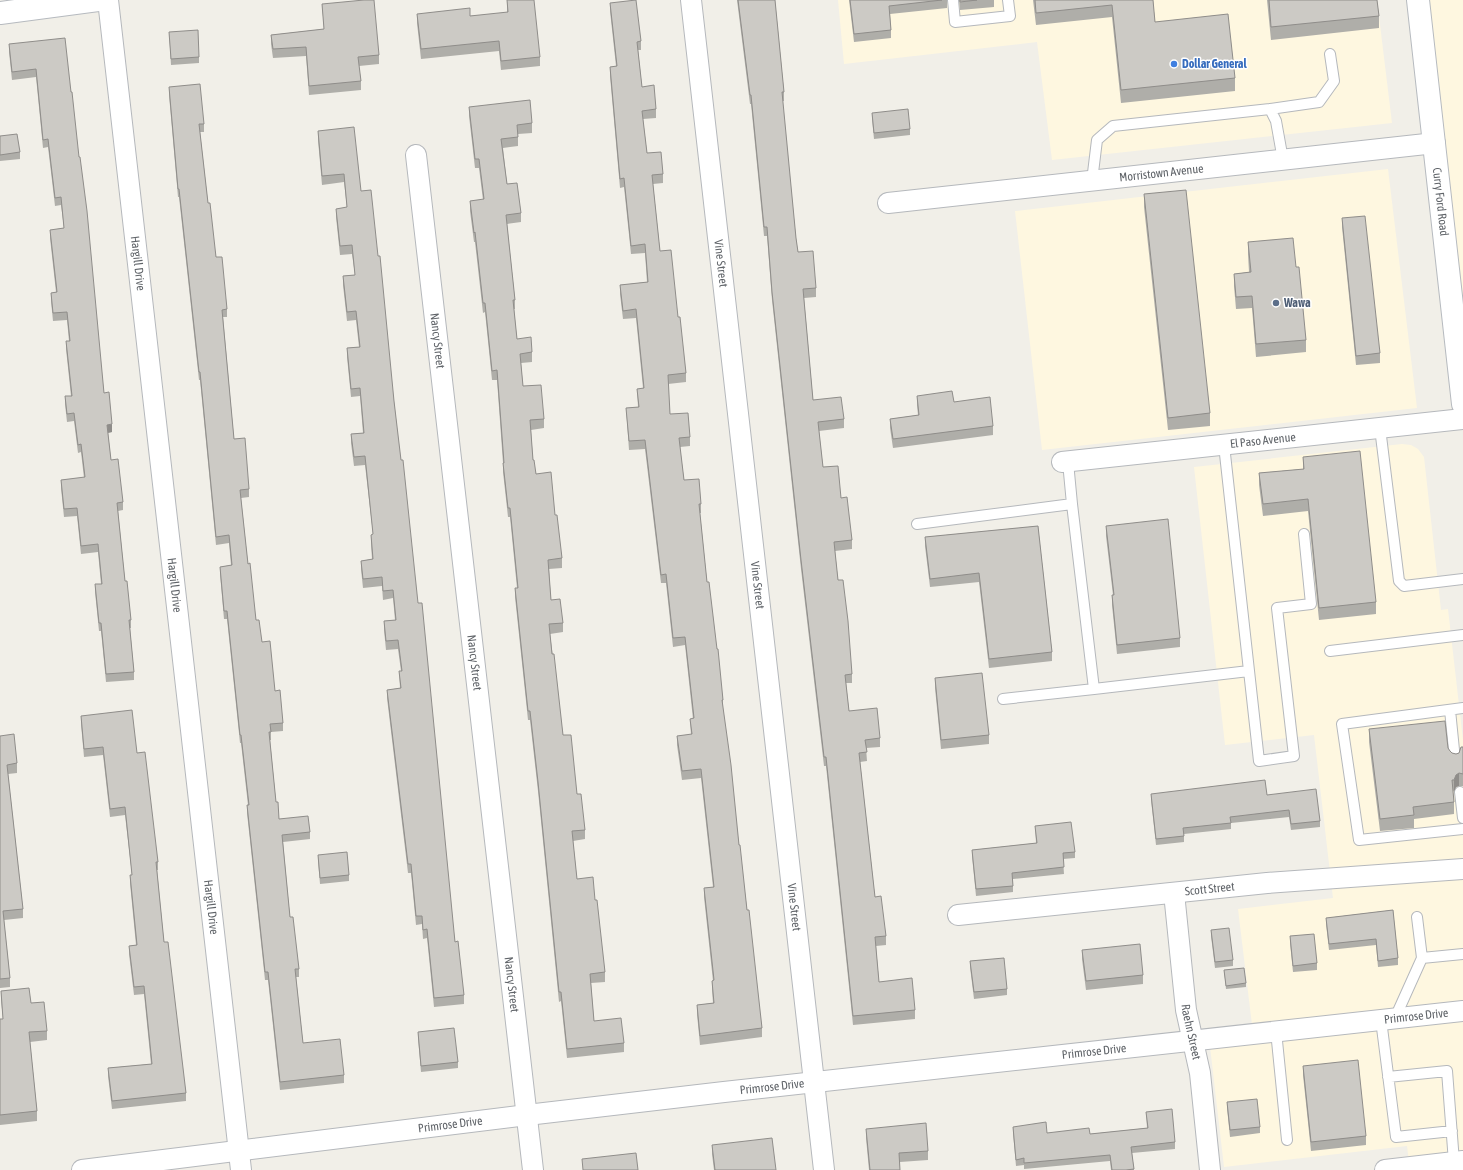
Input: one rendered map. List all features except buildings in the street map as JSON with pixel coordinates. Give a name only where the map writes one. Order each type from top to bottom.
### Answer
[{"type":"street","points":[[0,13],[98,0]]},
{"type":"street","name":"Hargill Drive","points":[[108,0],[240,1161]]},
{"type":"street","name":"Vine Street","points":[[691,0],[824,1170]]},
{"type":"street","name":"Curry Ford Road","points":[[1418,0],[1463,404]]},
{"type":"street","name":"Morristown Avenue","points":[[888,203],[1435,143]]},
{"type":"street","name":"Nancy Street","points":[[416,155],[533,1170]]},
{"type":"street","name":"El Paso Avenue","points":[[1065,462],[1463,419]]},
{"type":"street","name":"Scott Street","points":[[958,915],[1267,883],[1463,869]]},
{"type":"street","name":"Raehn Street","points":[[1174,893],[1186,1010],[1200,1073],[1210,1170]]},
{"type":"street","name":"Primrose Drive","points":[[82,1170],[240,1161],[527,1115],[814,1081],[1463,1011]]},
{"type":"street","points":[[1385,1170],[1459,1162]]},
{"type":"lane","points":[[952,0],[955,22],[1010,16],[1008,0]]},
{"type":"lane","points":[[1092,181],[1097,140],[1113,126],[1270,109],[1319,102],[1334,81],[1330,54]]},
{"type":"lane","points":[[1270,109],[1276,121],[1283,160]]},
{"type":"lane","points":[[1380,428],[1399,581],[1404,586],[1463,579]]},
{"type":"lane","points":[[1224,445],[1259,762],[1294,756],[1277,608],[1311,604],[1304,534]]},
{"type":"lane","points":[[1065,462],[1072,504],[1094,689]]},
{"type":"lane","points":[[917,524],[1072,504]]},
{"type":"lane","points":[[1330,651],[1463,635]]},
{"type":"lane","points":[[1003,699],[1249,672]]},
{"type":"lane","points":[[1463,708],[1342,724],[1359,840],[1463,829]]},
{"type":"lane","points":[[1450,710],[1455,760]]},
{"type":"lane","points":[[1460,792],[1463,818]]},
{"type":"lane","points":[[1416,917],[1422,958],[1388,1019],[1388,1077],[1396,1137],[1452,1131]]},
{"type":"lane","points":[[1422,958],[1463,954]]},
{"type":"lane","points":[[1276,1031],[1287,1140]]},
{"type":"lane","points":[[1388,1077],[1447,1071],[1452,1131],[1459,1162]]},
{"type":"shaded area","points":[[838,0],[1377,0],[1392,123],[1052,160],[1037,42],[844,64]]},
{"type":"shaded area","points":[[1419,0],[1463,0],[1463,405]]},
{"type":"shaded area","points":[[1388,169],[1417,408],[1042,450],[1015,211]]},
{"type":"shaded area","points":[[1402,444],[1411,445],[1418,449],[1424,457],[1441,610],[1448,609],[1463,740],[1463,1170],[1410,1170],[1407,1146],[1224,1167],[1209,1038],[1253,1033],[1238,909],[1333,898],[1314,735],[1225,745],[1194,467]]},
{"type":"place","name":"Dollar General","points":[[1174,64]]},
{"type":"place","name":"Wawa","points":[[1276,303]]}]
